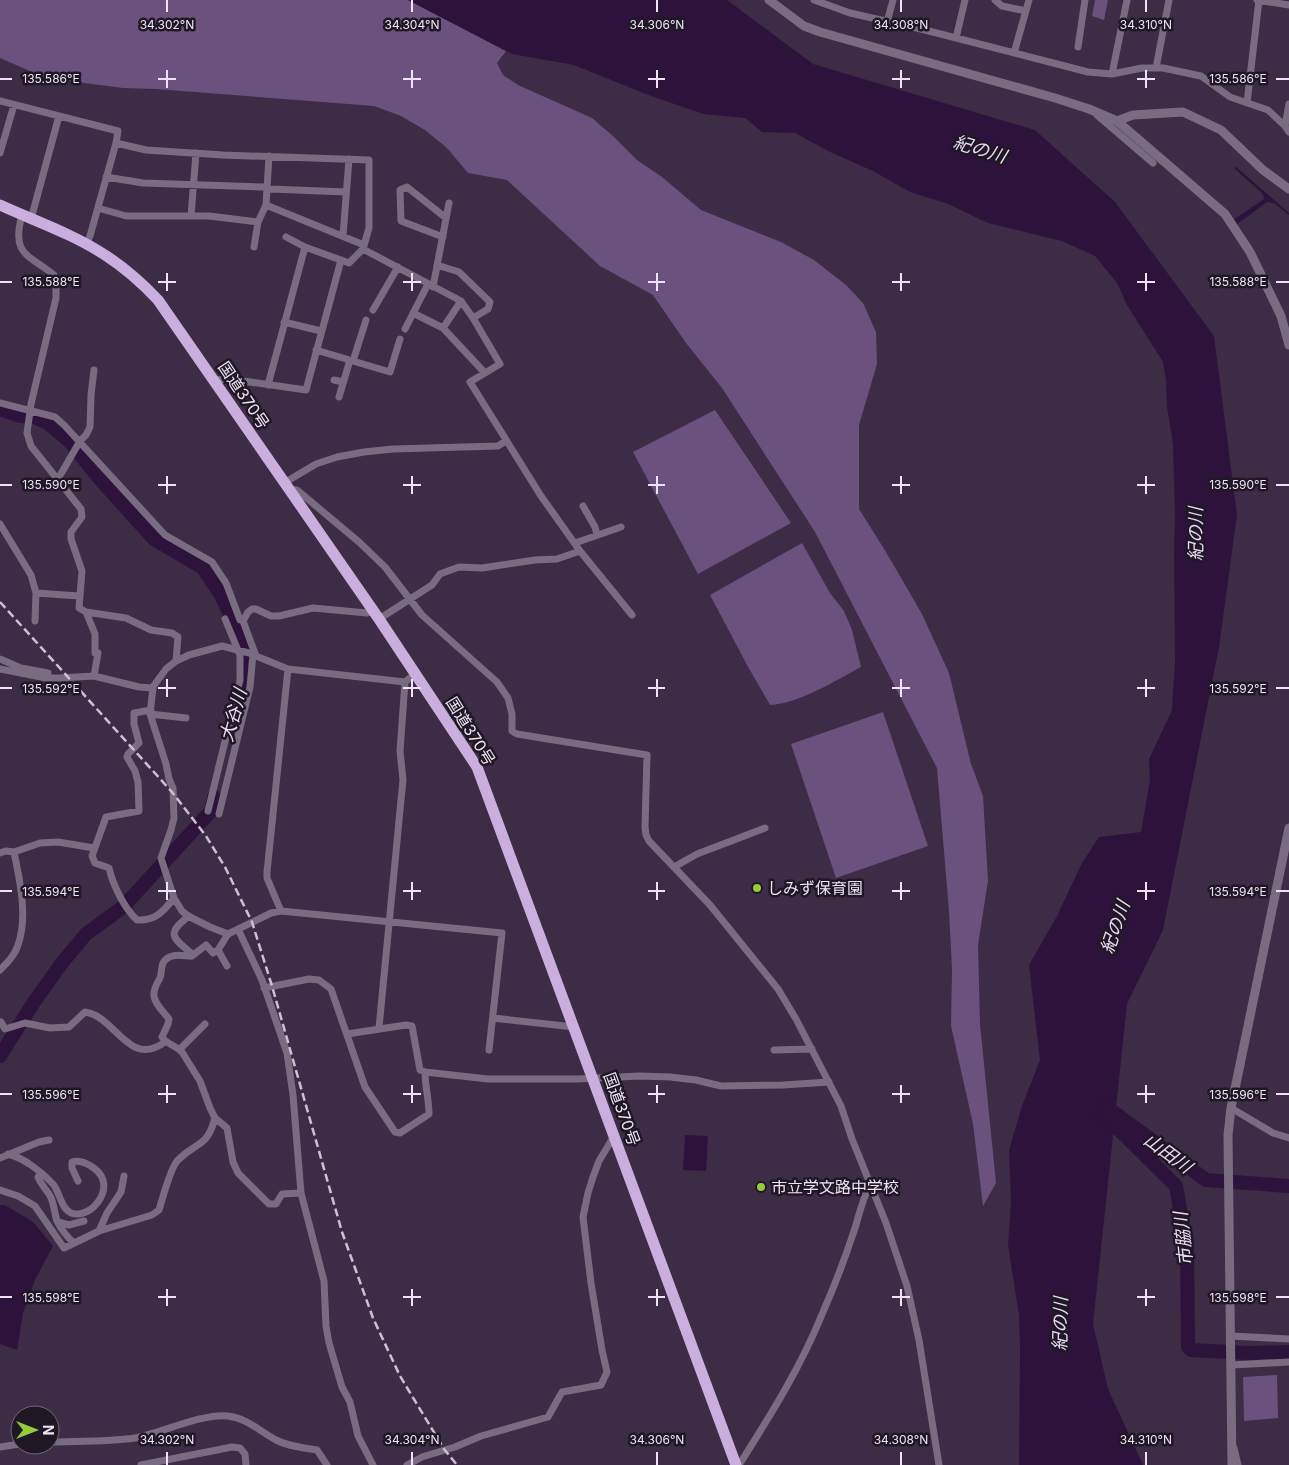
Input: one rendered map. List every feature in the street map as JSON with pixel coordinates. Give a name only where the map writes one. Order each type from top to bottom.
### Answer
[{"type":"highway","name":"国道370号","points":[[0,205],[86,244],[105,255],[137,278],[158,300],[376,614],[477,767],[737,1465]]},
{"type":"street","points":[[769,0],[804,26],[820,32],[1089,109],[1118,121],[1225,214],[1250,252],[1281,316],[1289,345]]},
{"type":"street","points":[[814,0],[827,3],[850,13],[1088,72],[1112,74],[1142,68],[1163,68],[1201,76],[1230,97],[1268,110],[1287,129]]},
{"type":"street","points":[[887,22],[893,0]]},
{"type":"street","points":[[956,38],[966,0]]},
{"type":"street","points":[[995,0],[1002,6],[1026,11]]},
{"type":"street","points":[[1014,53],[1029,0]]},
{"type":"street","points":[[1078,47],[1085,0]]},
{"type":"street","points":[[1112,74],[1127,0]]},
{"type":"street","points":[[1156,68],[1169,0]]},
{"type":"street","points":[[1247,103],[1258,0],[1289,5]]},
{"type":"street","points":[[0,101],[118,131],[98,208],[86,244]]},
{"type":"street","points":[[1287,129],[1289,104]]},
{"type":"street","points":[[0,153],[4,127],[14,105]]},
{"type":"street","points":[[1089,109],[1153,163]]},
{"type":"street","points":[[1118,121],[1133,115],[1183,112],[1221,130],[1263,170],[1289,189]]},
{"type":"street","points":[[59,116],[27,217],[19,230],[19,242],[22,250],[34,261],[54,274],[57,288],[54,310],[30,410],[27,433],[32,446],[81,509],[82,517],[71,532],[71,539],[82,572],[79,608],[86,612],[126,618],[150,630],[172,633],[178,637],[176,661]]},
{"type":"street","points":[[116,143],[146,150],[369,160],[369,228],[364,247],[349,263],[305,247],[286,237]]},
{"type":"street","points":[[191,216],[196,153]]},
{"type":"street","points":[[254,246],[258,222],[266,205],[269,156]]},
{"type":"street","points":[[343,236],[349,159]]},
{"type":"street","points":[[106,177],[143,184],[346,192]]},
{"type":"street","points":[[442,237],[401,221],[400,190],[407,187],[446,218]]},
{"type":"street","points":[[405,330],[430,285],[437,265],[449,203]]},
{"type":"street","points":[[266,205],[343,236],[461,301],[500,364],[470,382],[540,496],[580,551],[632,615]]},
{"type":"street","points":[[98,208],[126,216],[209,216],[258,222]]},
{"type":"street","points":[[268,385],[305,247]]},
{"type":"street","points":[[214,380],[230,379],[306,390],[341,260]]},
{"type":"street","points":[[437,265],[459,272],[490,302],[488,309],[473,318]]},
{"type":"street","points":[[373,310],[398,267]]},
{"type":"street","points":[[443,328],[461,301]]},
{"type":"street","points":[[413,313],[443,328],[484,373]]},
{"type":"street","points":[[339,397],[366,320]]},
{"type":"street","points":[[284,322],[322,331]]},
{"type":"street","points":[[316,350],[390,372],[400,339]]},
{"type":"street","points":[[58,479],[90,427],[94,370]]},
{"type":"street","points":[[334,380],[344,382]]},
{"type":"street","points":[[0,403],[55,417],[80,441],[165,535],[212,562],[226,584],[240,620],[243,621]]},
{"type":"street","points":[[286,486],[316,464],[337,457],[393,449],[498,446],[506,442]]},
{"type":"street","points":[[286,486],[297,490],[359,542],[385,567],[422,615],[472,658],[503,689],[508,698],[512,714],[512,731],[517,734],[647,754],[646,835],[649,841],[710,905],[778,989],[841,1106],[852,1139],[886,1222],[907,1286],[919,1340],[939,1465]]},
{"type":"street","points":[[583,506],[595,527],[597,535]]},
{"type":"street","points":[[0,524],[31,575],[36,593],[35,620]]},
{"type":"street","points":[[574,543],[621,527]]},
{"type":"street","points":[[218,814],[250,687],[243,621],[248,612],[256,608],[271,616],[279,616],[313,608],[376,614],[410,599],[432,585],[440,574],[459,566],[482,568],[535,560],[557,559],[580,551]]},
{"type":"street","points":[[36,593],[79,596]]},
{"type":"street","points":[[86,612],[96,634],[95,653],[98,653],[94,676]]},
{"type":"street","points":[[225,619],[246,652]]},
{"type":"street","points":[[228,934],[182,911],[174,898],[161,858],[172,830],[174,818],[173,788],[150,712],[153,688],[166,670],[176,661],[189,654],[222,646],[246,652],[288,669],[406,682]]},
{"type":"street","points":[[208,811],[240,680],[241,662],[246,652]]},
{"type":"street","points":[[0,659],[21,668],[58,675],[62,678]]},
{"type":"street","points":[[0,669],[46,678],[94,676],[138,687],[153,688]]},
{"type":"street","points":[[281,911],[267,878],[267,872],[288,669]]},
{"type":"street","points":[[379,1028],[402,800],[400,751],[406,682],[415,674]]},
{"type":"street","points":[[174,898],[152,919],[137,920],[131,914],[112,881],[109,868],[95,863],[92,856],[106,817],[139,811],[138,782],[135,771],[126,758],[139,743],[134,724],[134,713],[150,712],[186,718]]},
{"type":"street","points":[[674,867],[697,854],[765,828]]},
{"type":"street","points":[[1232,1465],[1228,1135],[1231,1108],[1289,828]]},
{"type":"street","points":[[0,853],[6,851],[14,852],[40,843],[58,842],[94,848]]},
{"type":"street","points":[[0,970],[15,952],[21,934],[22,913],[14,852]]},
{"type":"street","points":[[301,1193],[282,1194],[276,1204],[269,1204],[238,1173],[233,1162],[227,1128],[216,1118],[210,1108],[200,1081],[180,1049],[165,1042],[162,1037],[169,1019],[157,1005],[154,990],[161,974],[162,964],[171,956],[192,956],[206,945],[213,953],[218,950],[228,934],[270,913],[281,911],[502,933],[489,1050]]},
{"type":"street","points":[[189,916],[177,926],[174,938],[192,956]]},
{"type":"street","points":[[238,929],[264,988],[287,1053],[293,1095],[301,1193],[324,1281],[326,1326],[333,1361],[342,1387],[350,1402],[358,1436],[372,1465]]},
{"type":"street","points":[[218,950],[228,966]]},
{"type":"street","points":[[264,988],[309,979],[319,980],[331,989],[365,1087],[395,1132],[400,1133],[429,1114],[429,1096],[425,1082],[425,1072]]},
{"type":"street","points":[[1,1022],[6,1030],[24,1023],[60,1029],[69,1027],[85,1012],[93,1013],[102,1018],[126,1042],[142,1050],[152,1050],[165,1042]]},
{"type":"street","points":[[493,1018],[574,1027]]},
{"type":"street","points":[[180,1049],[205,1024]]},
{"type":"street","points":[[347,1034],[379,1028],[412,1026],[420,1070],[488,1079],[670,1077],[696,1080],[721,1086],[783,1086],[824,1084],[829,1082]]},
{"type":"street","points":[[774,1050],[812,1049]]},
{"type":"street","points":[[1231,1108],[1273,1133],[1289,1138]]},
{"type":"street","points":[[0,1190],[18,1196],[35,1206],[64,1248],[99,1231],[152,1215],[159,1210],[176,1160],[208,1138],[216,1118]]},
{"type":"street","points":[[407,1465],[481,1436],[548,1417],[562,1392],[601,1385],[607,1372],[593,1293],[584,1217],[593,1177],[599,1161],[614,1136]]},
{"type":"street","points":[[0,1158],[48,1140]]},
{"type":"street","points":[[8,1154],[18,1157],[41,1173],[54,1185],[61,1202],[68,1211],[76,1214],[84,1213],[93,1207],[102,1195],[103,1188],[103,1180],[99,1174],[85,1163],[77,1161],[72,1162],[72,1168],[78,1181]]},
{"type":"street","points":[[41,1173],[38,1177],[44,1190],[49,1194],[58,1222],[74,1244]]},
{"type":"street","points":[[99,1231],[121,1192],[124,1176]]},
{"type":"street","points":[[737,1465],[782,1397],[803,1357],[830,1296],[866,1192],[871,1184]]},
{"type":"street","points":[[58,1222],[69,1225],[84,1221]]},
{"type":"street","points":[[1231,1336],[1289,1339]]},
{"type":"street","points":[[1231,1365],[1289,1362]]},
{"type":"street","points":[[60,1442],[136,1438],[209,1418],[226,1416],[241,1418],[276,1440],[316,1450],[327,1465]]},
{"type":"street","points":[[1232,1437],[1238,1465]]},
{"type":"street","points":[[141,1465],[232,1446],[240,1448],[246,1454],[246,1465]]},
{"type":"shaded area","points":[[0,0],[408,0],[506,51],[497,63],[503,75],[518,85],[592,118],[637,160],[662,177],[701,210],[781,242],[814,260],[846,285],[863,303],[876,332],[877,364],[859,425],[859,509],[922,614],[949,673],[971,764],[983,796],[988,881],[978,945],[980,1024],[996,1183],[983,1206],[973,1124],[951,1026],[952,969],[949,911],[937,768],[815,532],[722,388],[686,343],[653,295],[600,266],[507,180],[468,173],[447,148],[425,130],[401,116],[374,106],[123,88],[46,78],[0,58]]},
{"type":"shaded area","points":[[1095,0],[1108,0],[1104,20],[1092,16]]},
{"type":"shaded area","points":[[715,410],[791,523],[698,574],[633,452]]},
{"type":"shaded area","points":[[802,543],[830,593],[844,611],[852,630],[861,667],[805,696],[781,704],[770,705],[710,595]]},
{"type":"shaded area","points":[[883,712],[928,846],[836,878],[791,744]]},
{"type":"shaded area","points":[[1277,1375],[1278,1418],[1244,1421],[1243,1377]]},
{"type":"water","name":"紀の川","points":[[408,0],[727,0],[813,64],[1035,130],[1115,202],[1214,336],[1237,515],[1219,647],[1163,930],[1127,1004],[1093,1324],[1108,1389],[1143,1465],[1019,1465],[1019,1315],[1008,1245],[1011,1203],[1009,1150],[1022,1106],[1040,1060],[1029,965],[1057,916],[1082,863],[1099,837],[1141,832],[1150,780],[1149,759],[1172,710],[1175,661],[1175,514],[1173,444],[1163,362],[1127,305],[1117,283],[1095,256],[1062,241],[988,223],[948,204],[910,192],[873,171],[830,152],[795,133],[762,132],[745,118],[703,114],[643,93],[574,65],[512,54]]},
{"type":"water","points":[[1236,167],[1289,215],[1274,203],[1267,202],[1236,225],[1233,220],[1264,199],[1263,194],[1234,168]]},
{"type":"water","points":[[685,1135],[708,1136],[706,1171],[683,1170]]},
{"type":"water","points":[[0,1205],[5,1205],[33,1222],[53,1246],[35,1280],[23,1313],[17,1350],[0,1344]]},
{"type":"waterway","name":"大谷川","points":[[0,409],[20,416],[34,417],[48,423],[70,442],[98,477],[154,539],[203,568],[221,595],[233,621],[247,666],[239,696]]},
{"type":"waterway","name":"大谷川","points":[[0,1056],[32,1005],[61,964],[86,934],[123,907],[211,811],[214,797]]},
{"type":"waterway","name":"山田川","points":[[1105,1106],[1206,1180],[1289,1186]]},
{"type":"waterway","name":"市脇川","points":[[1102,1113],[1176,1186],[1187,1249],[1188,1347],[1191,1350],[1248,1353],[1289,1352]]},
{"type":"railway","points":[[0,602],[172,792],[206,836],[225,867],[252,922],[342,1232],[373,1318],[400,1376],[444,1449],[457,1465]]},
{"type":"place","name":"しみず保育園","points":[[757,888]]},
{"type":"place","name":"市立学文路中学校","points":[[761,1187]]}]
